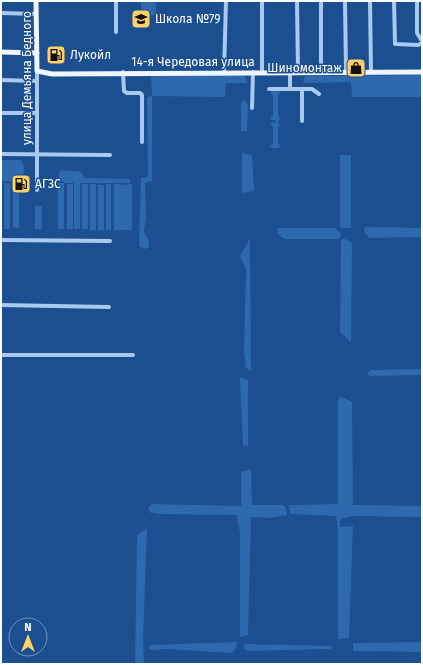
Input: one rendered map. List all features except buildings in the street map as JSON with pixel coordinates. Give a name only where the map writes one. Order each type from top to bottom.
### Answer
[{"type":"main road","name":"улица Демьяна Бедного","points":[[36,1],[37,71]]},
{"type":"main road","points":[[1,52],[37,53]]},
{"type":"main road","name":"14-я Чередовая улица","points":[[37,71],[52,74],[124,72],[422,72]]},
{"type":"street","points":[[116,1],[116,32]]},
{"type":"street","points":[[224,72],[226,1]]},
{"type":"street","points":[[262,1],[262,72]]},
{"type":"street","points":[[297,1],[298,72]]},
{"type":"street","points":[[321,1],[321,72]]},
{"type":"street","points":[[346,1],[346,72]]},
{"type":"street","points":[[370,1],[371,72]]},
{"type":"street","points":[[394,1],[395,44],[418,45],[422,42],[418,33],[417,1]]},
{"type":"street","points":[[1,13],[36,14]]},
{"type":"street","name":"улица Демьяна Бедного","points":[[37,71],[37,190]]},
{"type":"street","points":[[124,72],[124,91],[127,93],[140,93],[142,95],[142,142]]},
{"type":"street","points":[[252,108],[253,72]]},
{"type":"street","points":[[290,72],[290,89]]},
{"type":"street","points":[[1,80],[37,81]]},
{"type":"street","points":[[269,89],[312,89],[320,94]]},
{"type":"street","points":[[302,89],[302,121]]},
{"type":"street","points":[[2,113],[37,113]]},
{"type":"street","points":[[1,154],[110,154]]},
{"type":"street","points":[[1,240],[110,241]]},
{"type":"street","points":[[1,305],[109,307]]},
{"type":"street","points":[[1,354],[133,355]]},
{"type":"shaded area","points":[[141,1],[156,1],[156,15],[141,15]]},
{"type":"shaded area","points":[[151,75],[244,75],[248,83],[226,83],[225,97],[152,96]]},
{"type":"shaded area","points":[[422,75],[422,97],[352,97],[351,82],[303,83],[305,76]]},
{"type":"shaded area","points":[[272,91],[280,92],[278,95],[278,116],[280,118],[278,122],[280,125],[278,127],[279,148],[272,148],[270,146],[273,144],[273,127],[270,124],[275,122],[275,120],[271,120],[270,118],[273,116],[273,95],[270,93]]},
{"type":"shaded area","points":[[152,96],[152,181],[145,183],[146,216],[144,232],[149,241],[149,247],[145,249],[139,246],[141,178],[148,177],[147,97]]},
{"type":"shaded area","points":[[244,100],[248,105],[247,131],[241,131],[241,103]]},
{"type":"shaded area","points":[[242,153],[252,155],[254,191],[242,193]]},
{"type":"shaded area","points":[[340,155],[351,155],[351,228],[340,228]]},
{"type":"shaded area","points":[[1,160],[21,160],[24,166],[23,179],[19,182],[1,181]]},
{"type":"shaded area","points":[[60,170],[81,172],[85,178],[130,179],[130,183],[80,183],[80,229],[74,229],[74,183],[65,183],[58,179]]},
{"type":"shaded area","points":[[4,183],[10,183],[10,229],[4,229]]},
{"type":"shaded area","points":[[13,183],[19,183],[19,228],[13,228]]},
{"type":"shaded area","points":[[58,183],[64,183],[64,229],[58,229]]},
{"type":"shaded area","points":[[67,184],[73,184],[73,229],[67,229]]},
{"type":"shaded area","points":[[82,184],[88,184],[88,229],[82,229]]},
{"type":"shaded area","points":[[90,184],[96,184],[96,230],[90,230]]},
{"type":"shaded area","points":[[106,184],[111,184],[111,230],[106,230]]},
{"type":"shaded area","points":[[114,184],[120,184],[120,230],[114,230]]},
{"type":"shaded area","points":[[132,184],[132,230],[120,230],[120,185]]},
{"type":"shaded area","points":[[98,185],[104,185],[104,230],[98,230]]},
{"type":"shaded area","points":[[35,206],[42,206],[42,229],[35,229]]},
{"type":"shaded area","points":[[365,227],[422,228],[422,237],[369,238],[364,232]]},
{"type":"shaded area","points":[[278,228],[335,228],[342,235],[338,239],[285,239],[279,235],[277,231]]},
{"type":"shaded area","points":[[250,238],[251,371],[246,368],[244,352],[246,269],[240,256]]},
{"type":"shaded area","points":[[343,238],[352,243],[351,342],[340,332],[341,240]]},
{"type":"shaded area","points":[[422,369],[422,375],[369,376],[367,373],[371,370]]},
{"type":"shaded area","points":[[240,377],[248,380],[248,446],[243,445]]},
{"type":"shaded area","points":[[340,396],[352,402],[353,505],[422,506],[422,517],[353,516],[340,519],[340,527],[353,526],[349,638],[338,639],[338,530],[336,516],[290,514],[289,505],[338,504],[338,401]]},
{"type":"shaded area","points":[[251,469],[252,505],[283,505],[286,508],[287,515],[270,518],[251,517],[248,635],[240,637],[240,533],[237,515],[160,514],[151,513],[148,508],[152,504],[241,506],[241,472]]},
{"type":"shaded area","points":[[147,528],[143,640],[144,664],[135,664],[137,535]]},
{"type":"shaded area","points":[[237,642],[236,648],[232,653],[149,649],[150,645]]},
{"type":"shaded area","points":[[422,642],[422,652],[353,651],[353,643]]},
{"type":"shaded area","points":[[245,644],[332,646],[331,649],[248,651],[243,648]]},
{"type":"place","name":"Школа №79","points":[[141,19]]},
{"type":"place","name":"Лукойл","points":[[56,55]]},
{"type":"place","name":"Шиномонтаж","points":[[356,68]]},
{"type":"place","name":"АГЗС","points":[[21,184]]}]
